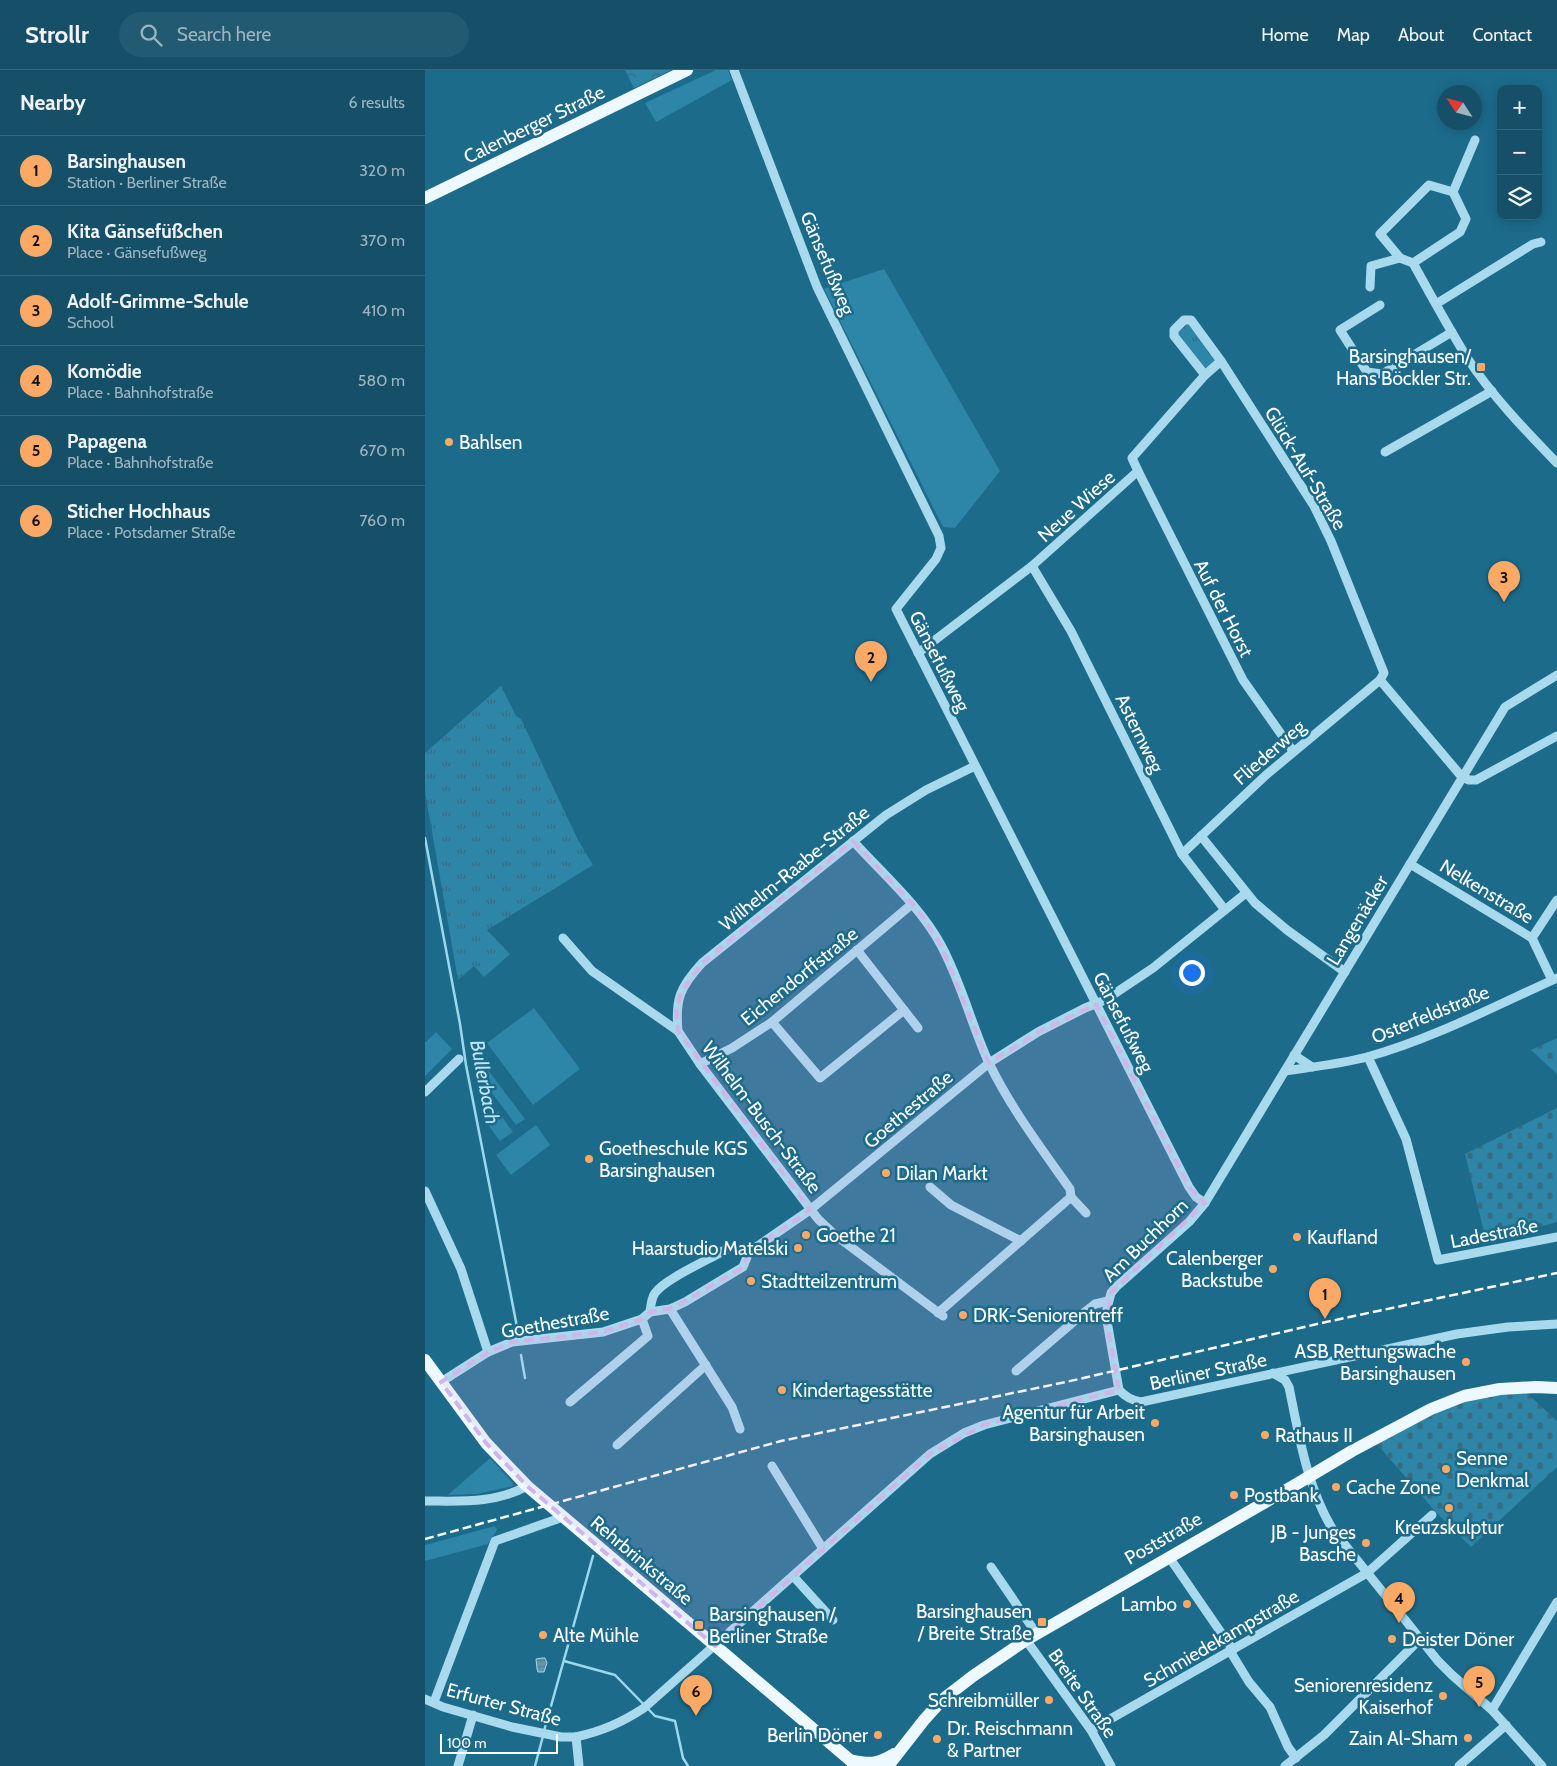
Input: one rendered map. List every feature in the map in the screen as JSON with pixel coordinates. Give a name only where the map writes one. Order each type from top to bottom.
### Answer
[{"type":"main road","name":"Calenberger Straße","points":[[425,198],[687,70]]},
{"type":"main road","name":"Rehrbrinkstraße","points":[[425,1360],[486,1442],[527,1486],[853,1763]]},
{"type":"main road","name":"Poststraße","points":[[888,1766],[942,1700],[1031,1636],[1398,1426],[1431,1409],[1463,1396],[1500,1389],[1557,1388]]},
{"type":"main road","points":[[853,1763],[882,1762],[900,1750]]},
{"type":"street","name":"Gänsefußweg","points":[[735,71],[817,287],[939,536],[941,548],[936,559],[896,609],[1189,1188],[1196,1197],[1205,1203]]},
{"type":"street","points":[[1453,192],[1475,140]]},
{"type":"street","points":[[1413,263],[1460,232],[1466,219],[1453,192],[1429,185],[1380,234],[1400,258],[1413,263],[1452,332],[1492,391],[1528,434],[1557,463]]},
{"type":"street","points":[[1436,304],[1533,244],[1541,242]]},
{"type":"street","points":[[1370,287],[1371,266],[1400,258]]},
{"type":"street","points":[[1379,305],[1340,330],[1367,372],[1382,374],[1452,332]]},
{"type":"street","name":"Glück-Auf-Straße","points":[[1205,375],[1174,336],[1174,330],[1185,320],[1191,320],[1221,361],[1314,506],[1331,541],[1384,673],[1380,680]]},
{"type":"street","name":"Neue Wiese","points":[[918,653],[1032,566],[1138,472],[1132,458],[1205,375],[1221,361]]},
{"type":"street","points":[[1385,452],[1492,391]]},
{"type":"street","name":"Auf der Horst","points":[[1138,472],[1243,680],[1293,751]]},
{"type":"street","name":"Asternweg","points":[[1032,566],[1071,631],[1182,854],[1225,910]]},
{"type":"street","name":"Langenäcker","points":[[1205,1203],[1505,707],[1557,675]]},
{"type":"street","points":[[1380,680],[1462,777],[1469,780],[1476,780],[1557,736]]},
{"type":"street","name":"Fliederweg","points":[[1182,854],[1293,751],[1380,680]]},
{"type":"street","name":"Wilhelm-Raabe-Straße","points":[[678,1031],[676,1011],[681,992],[702,963],[886,815],[926,790],[975,766]]},
{"type":"street","points":[[1201,836],[1246,893],[1287,930],[1345,972]]},
{"type":"street","points":[[853,841],[919,912],[941,945],[989,1063],[1023,1123],[1070,1189],[1071,1197],[1086,1213]]},
{"type":"street","name":"Nelkenstraße","points":[[1410,864],[1532,938],[1555,979]]},
{"type":"street","name":"Goethestraße","points":[[441,1382],[487,1352],[512,1342],[603,1332],[642,1319],[650,1312],[670,1309],[743,1267],[749,1252],[810,1210],[989,1063],[1038,1032],[1105,1000],[1153,968],[1246,893]]},
{"type":"street","points":[[1532,938],[1557,900]]},
{"type":"street","name":"Eichendorffstraße","points":[[700,1064],[731,1048],[772,1022],[912,904]]},
{"type":"street","name":"Wilhelm-Busch-Straße","points":[[563,938],[592,971],[678,1031],[700,1064],[810,1210],[835,1235],[941,1315],[1021,1241]]},
{"type":"street","points":[[857,950],[918,1028]]},
{"type":"street","name":"Osterfeldstraße","points":[[1285,1071],[1329,1066],[1368,1057],[1423,1037],[1555,979]]},
{"type":"street","points":[[772,1022],[820,1078],[904,1010]]},
{"type":"street","points":[[1294,1055],[1312,1067]]},
{"type":"street","name":"Ladestraße","points":[[1368,1057],[1406,1139],[1438,1260],[1557,1237]]},
{"type":"street","points":[[425,1092],[459,1059]]},
{"type":"street","points":[[930,1188],[951,1206],[1021,1241],[1071,1197]]},
{"type":"street","points":[[425,1191],[461,1269],[487,1352]]},
{"type":"street","name":"Am Buchhorn","points":[[1119,1390],[1107,1321],[1108,1301],[1111,1293],[1189,1222],[1205,1203]]},
{"type":"street","name":"Goethestraße","points":[[650,1312],[651,1302],[661,1287],[725,1250],[733,1248],[749,1252]]},
{"type":"street","name":"Am Buchhorn","points":[[1016,1371],[1085,1311],[1095,1304],[1108,1301]]},
{"type":"street","points":[[670,1309],[732,1407],[740,1428]]},
{"type":"street","points":[[570,1402],[648,1336],[642,1319]]},
{"type":"street","name":"Berliner Straße","points":[[1119,1390],[1132,1401],[1141,1402],[1457,1334],[1508,1327],[1557,1324]]},
{"type":"street","points":[[617,1445],[706,1365]]},
{"type":"street","points":[[1273,1373],[1285,1380],[1289,1387],[1301,1447],[1322,1512],[1333,1530],[1419,1639],[1451,1675],[1492,1710],[1542,1766]]},
{"type":"street","points":[[715,1646],[930,1454],[965,1433],[984,1425],[1024,1413],[1119,1390]]},
{"type":"street","points":[[772,1466],[823,1549]]},
{"type":"street","points":[[425,1501],[490,1500],[516,1492],[527,1486]]},
{"type":"street","name":"Schmiedekampstraße","points":[[1091,1730],[1367,1574],[1432,1515]]},
{"type":"street","points":[[429,1701],[495,1541],[563,1517]]},
{"type":"street","points":[[1169,1557],[1231,1650],[1249,1682],[1270,1708],[1288,1747],[1293,1763],[1324,1735],[1419,1639]]},
{"type":"street","points":[[991,1567],[1031,1636]]},
{"type":"street","points":[[793,1576],[833,1620]]},
{"type":"street","points":[[1492,1710],[1557,1602]]},
{"type":"street","name":"Breite Straße","points":[[1031,1636],[1091,1730],[1111,1766]]},
{"type":"street","name":"Erfurter Straße","points":[[429,1701],[443,1707],[544,1734],[576,1737],[615,1725],[647,1706],[715,1646]]},
{"type":"street","points":[[458,1766],[473,1715]]},
{"type":"street","points":[[1459,1766],[1506,1726]]},
{"type":"street","points":[[576,1737],[579,1766]]},
{"type":"highlighted area","points":[[853,841],[919,911],[941,945],[989,1063],[1038,1032],[1096,1004],[1189,1187],[1205,1203],[1111,1293],[1107,1321],[1119,1390],[984,1425],[930,1454],[715,1646],[527,1486],[486,1443],[441,1382],[488,1352],[512,1342],[603,1332],[642,1319],[650,1312],[673,1308],[743,1267],[749,1252],[810,1210],[678,1031],[676,1011],[681,992],[702,963]]},
{"type":"green space","points":[[625,70],[671,70],[634,88]]},
{"type":"green space","points":[[716,70],[728,70],[732,80],[656,122],[645,103]]},
{"type":"green space","points":[[884,269],[1000,471],[955,528],[943,527],[824,289]]},
{"type":"green space","points":[[1184,320],[1191,320],[1221,361],[1205,375],[1174,336]]},
{"type":"green space","points":[[501,686],[516,716],[521,719],[578,840],[593,865],[487,930],[510,954],[484,977],[474,966],[458,980],[425,792],[425,753]]},
{"type":"green space","points":[[534,1008],[580,1069],[533,1105],[487,1043]]},
{"type":"green space","points":[[436,1032],[452,1049],[425,1076],[425,1043]]},
{"type":"green space","points":[[1557,1038],[1557,1074],[1531,1050]]},
{"type":"green space","points":[[488,1070],[525,1119],[516,1125],[479,1076]]},
{"type":"green space","points":[[1557,1108],[1557,1222],[1529,1230],[1510,1227],[1484,1232],[1465,1154]]},
{"type":"green space","points":[[498,1111],[513,1132],[500,1141],[485,1121]]},
{"type":"green space","points":[[536,1125],[550,1145],[511,1175],[496,1155]]},
{"type":"green space","points":[[1498,1394],[1528,1394],[1557,1421],[1557,1467],[1471,1547],[1434,1510],[1376,1443],[1455,1404]]},
{"type":"green space","points":[[490,1458],[513,1483],[513,1486],[476,1494],[448,1495]]},
{"type":"green space","points":[[495,1526],[497,1530],[488,1544],[425,1561],[425,1545]]},
{"type":"shaded area","points":[[545,1658],[547,1663],[544,1672],[538,1672],[536,1659]]},
{"type":"waterway","name":"Bullerbach","points":[[425,838],[466,1065],[518,1332]]},
{"type":"waterway","name":"Bullerbach","points":[[521,1355],[525,1378]]},
{"type":"waterway","name":"Bullerbach","points":[[544,1731],[593,1556]]},
{"type":"waterway","points":[[564,1661],[615,1675],[655,1716],[675,1721],[683,1758],[688,1766]]},
{"type":"waterway","name":"Bullerbach","points":[[535,1766],[543,1736]]},
{"type":"railway","points":[[425,1539],[781,1441],[1066,1382],[1326,1322],[1557,1273]]},
{"type":"place","name":"Barsinghausen/ Hans Böckler Str.","points":[[1481,367]]},
{"type":"place","name":"Bahlsen","points":[[449,442]]},
{"type":"place","name":"Adolf-Grimme-Schule","points":[[1504,602]]},
{"type":"place","name":"Kita Gänsefüßchen","points":[[871,682]]},
{"type":"place","name":"Goetheschule KGS Barsinghausen","points":[[589,1159]]},
{"type":"place","name":"Dilan Markt","points":[[886,1173]]},
{"type":"place","name":"Goethe 21","points":[[806,1235]]},
{"type":"place","name":"Kaufland","points":[[1297,1237]]},
{"type":"place","name":"Haarstudio Matelski","points":[[798,1248]]},
{"type":"place","name":"Calenberger Backstube","points":[[1273,1269]]},
{"type":"place","name":"Stadtteilzentrum","points":[[751,1281]]},
{"type":"place","name":"DRK-Seniorentreff","points":[[963,1315]]},
{"type":"place","name":"Barsinghausen","points":[[1325,1319]]},
{"type":"place","name":"ASB Rettungswache Barsinghausen","points":[[1466,1362]]},
{"type":"place","name":"Kindertagesstätte","points":[[782,1390]]},
{"type":"place","name":"Agentur für Arbeit Barsinghausen","points":[[1155,1423]]},
{"type":"place","name":"Rathaus II","points":[[1265,1435]]},
{"type":"place","name":"Senne Denkmal","points":[[1446,1469]]},
{"type":"place","name":"Cache Zone","points":[[1336,1487]]},
{"type":"place","name":"Postbank","points":[[1234,1495]]},
{"type":"place","name":"Kreuzskulptur","points":[[1449,1508]]},
{"type":"place","name":"JB - Junges Basche","points":[[1366,1543]]},
{"type":"place","name":"Lambo","points":[[1187,1604]]},
{"type":"place","name":"Barsinghausen / Breite Straße","points":[[1042,1622]]},
{"type":"place","name":"Komödie","points":[[1399,1623]]},
{"type":"place","name":"Barsinghausen / Berliner Straße","points":[[699,1625]]},
{"type":"place","name":"Alte Mühle","points":[[543,1635]]},
{"type":"place","name":"Deister Döner","points":[[1392,1639]]},
{"type":"place","name":"Seniorenresidenz Kaiserhof","points":[[1443,1696]]},
{"type":"place","name":"Schreibmüller","points":[[1049,1700]]},
{"type":"place","name":"Papagena","points":[[1479,1707]]},
{"type":"place","name":"Sticher Hochhaus","points":[[696,1716]]},
{"type":"place","name":"Berlin Döner","points":[[878,1735]]},
{"type":"place","name":"Zain Al-Sham","points":[[1468,1738]]},
{"type":"place","name":"Dr. Reischmann & Partner","points":[[937,1739]]}]
